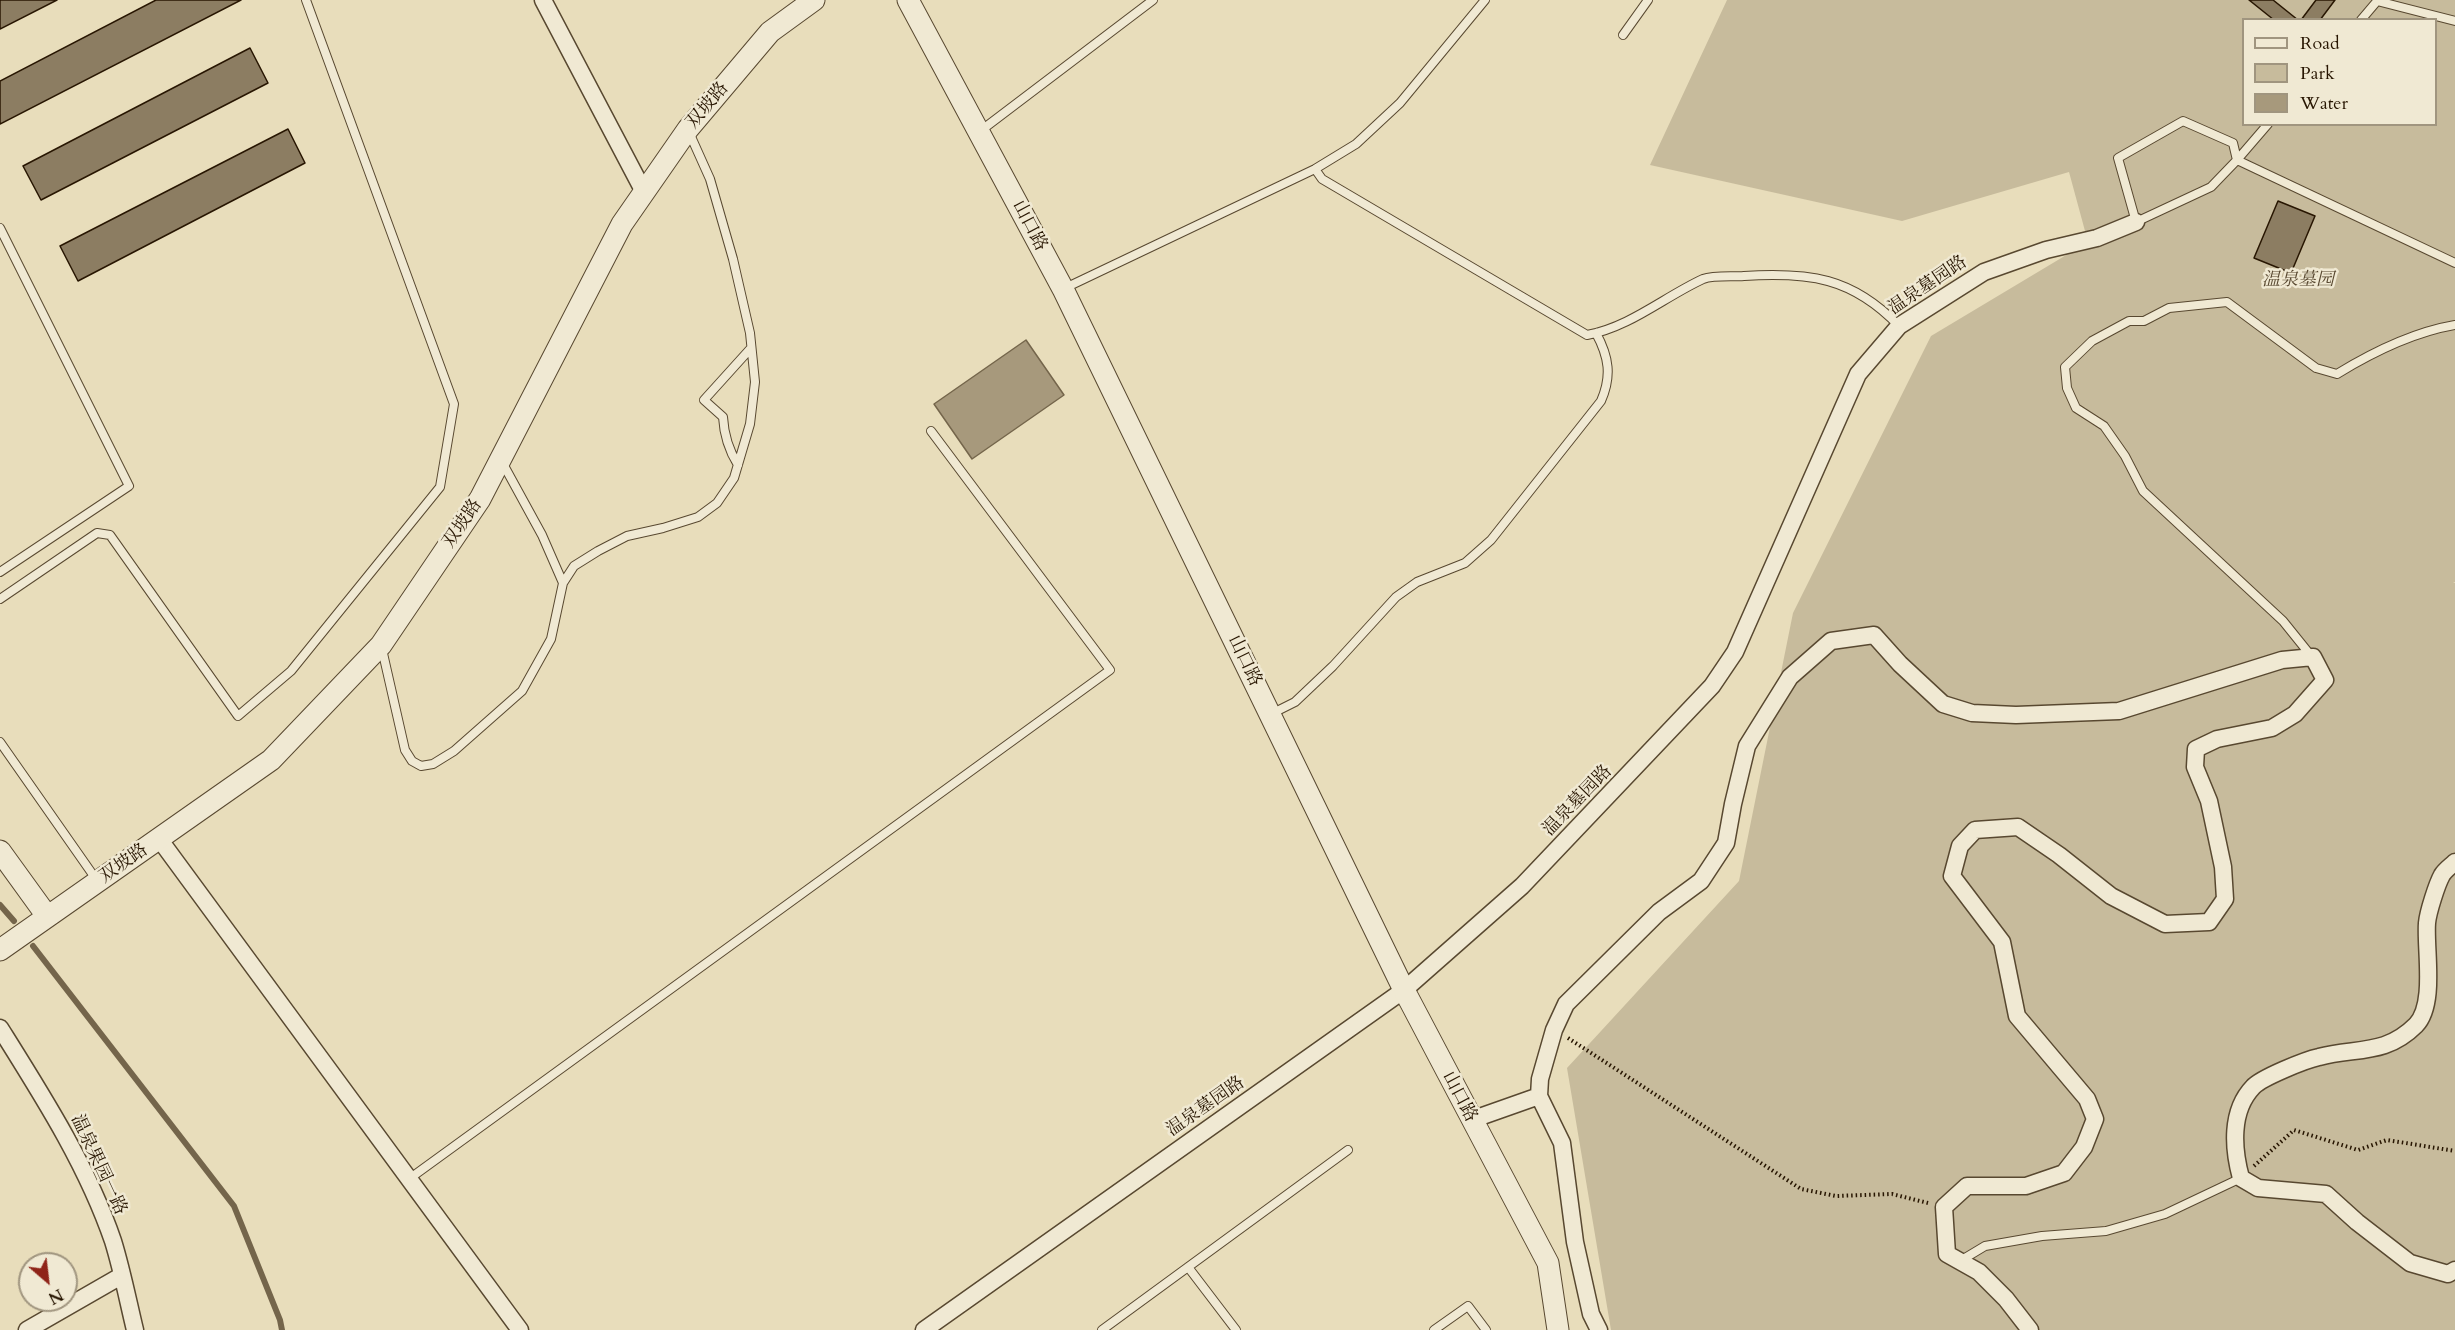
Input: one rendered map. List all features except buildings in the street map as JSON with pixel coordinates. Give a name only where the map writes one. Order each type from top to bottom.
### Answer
[{"type":"street","points":[[543,0],[644,192]]},
{"type":"street","name":"双坡路","points":[[0,950],[271,760],[381,645],[480,499],[622,224],[688,129],[770,32],[814,0]]},
{"type":"street","name":"山口路","points":[[908,0],[1063,290],[1404,990],[1548,1263],[1558,1330]]},
{"type":"street","name":"温泉墓园路","points":[[924,1330],[1404,990],[1522,886],[1712,686],[1735,652],[1858,374],[1899,326],[1984,272],[2046,250],[2097,238],[2136,222]]},
{"type":"street","points":[[1599,1330],[1591,1314],[1575,1242],[1562,1143],[1539,1096],[1539,1079],[1554,1030],[1566,1004],[1659,912],[1701,881],[1726,843],[1747,746],[1790,677],[1831,641],[1874,635],[1900,664],[1943,704],[1972,713],[2016,715],[2119,711],[2282,660],[2313,657],[2325,680],[2295,714],[2271,728],[2217,739],[2196,749],[2195,767],[2209,801],[2223,867],[2225,899],[2209,922],[2165,924],[2110,896],[2059,855],[2018,827],[1975,830],[1960,846],[1952,876],[2002,942],[2017,1016],[2087,1099],[2095,1119],[2084,1147],[2064,1173],[2026,1186],[1967,1186],[1944,1207],[1947,1254],[1979,1272],[2006,1299],[2030,1330]]},
{"type":"street","points":[[160,840],[520,1330]]},
{"type":"street","points":[[0,851],[47,916]]},
{"type":"street","points":[[2455,862],[2442,874],[2427,921],[2426,1003],[2418,1023],[2392,1044],[2355,1053],[2319,1057],[2280,1072],[2253,1086],[2241,1105],[2234,1139],[2241,1178],[2258,1188],[2326,1194],[2357,1222],[2410,1263],[2448,1274],[2455,1270]]},
{"type":"street","name":"温泉果园一路","points":[[0,1028],[57,1123],[78,1163],[113,1242],[135,1330]]},
{"type":"street","points":[[1471,1120],[1539,1096]]},
{"type":"street","points":[[27,1330],[121,1276]]},
{"type":"lane","points":[[0,598],[97,533],[110,536],[238,716],[291,670],[440,487],[454,404],[306,0]]},
{"type":"lane","points":[[979,133],[1153,0]]},
{"type":"lane","points":[[1063,290],[1315,169],[1356,144],[1400,104],[1485,0]]},
{"type":"lane","points":[[1623,35],[1648,0]]},
{"type":"lane","points":[[2363,18],[2377,0],[2455,21]]},
{"type":"lane","points":[[2237,160],[2233,143],[2183,121],[2118,159],[2136,222],[2211,187],[2237,160],[2266,126]]},
{"type":"lane","points":[[381,645],[405,750],[412,761],[421,766],[433,764],[454,751],[522,691],[551,639],[563,583],[574,566],[627,536],[698,517],[717,503],[734,478],[750,424],[755,382],[751,348],[733,259],[710,179],[688,129]]},
{"type":"lane","points":[[2237,160],[2455,263]]},
{"type":"lane","points":[[1315,169],[1322,179],[1587,335],[1623,323],[1705,278],[1787,274],[1829,280],[1881,308],[1899,326]]},
{"type":"lane","points":[[0,228],[129,486],[0,572]]},
{"type":"lane","points":[[2313,657],[2283,621],[2143,491],[2125,456],[2104,426],[2076,408],[2067,388],[2065,367],[2092,341],[2129,321],[2144,321],[2169,308],[2227,302],[2316,368],[2337,374],[2361,359],[2434,328],[2455,325]]},
{"type":"lane","points":[[1270,714],[1295,702],[1303,695],[1334,666],[1396,597],[1417,582],[1464,563],[1491,540],[1601,401],[1609,383],[1605,349],[1596,333]]},
{"type":"lane","points":[[738,465],[730,452],[724,434],[723,417],[704,400],[751,348]]},
{"type":"lane","points":[[409,1179],[1110,670],[932,431]]},
{"type":"lane","points":[[501,459],[542,535],[563,583]]},
{"type":"lane","points":[[0,742],[99,882]]},
{"type":"lane","points":[[1102,1330],[1348,1150]]},
{"type":"lane","points":[[1960,1261],[1985,1246],[2042,1236],[2106,1231],[2165,1214],[2241,1178]]},
{"type":"lane","points":[[1188,1267],[1236,1330]]},
{"type":"lane","points":[[1434,1330],[1468,1306],[1486,1330]]},
{"type":"path","points":[[1554,1030],[1801,1189],[1836,1196],[1892,1194],[1944,1207]]},
{"type":"path","points":[[2241,1178],[2294,1130],[2358,1150],[2387,1140],[2455,1151]]},
{"type":"green space","name":"温泉墓园","points":[[1727,0],[2455,0],[2455,582],[2453,582],[2455,583],[2455,1330],[1611,1330],[1567,1068],[1739,881],[1793,613],[1931,336],[2088,242],[2069,172],[1902,221],[1650,165]]},
{"type":"water","points":[[1026,340],[1064,395],[972,459],[934,404]]},
{"type":"waterway","points":[[0,905],[14,921]]},
{"type":"waterway","points":[[33,946],[234,1206],[282,1330]]}]
